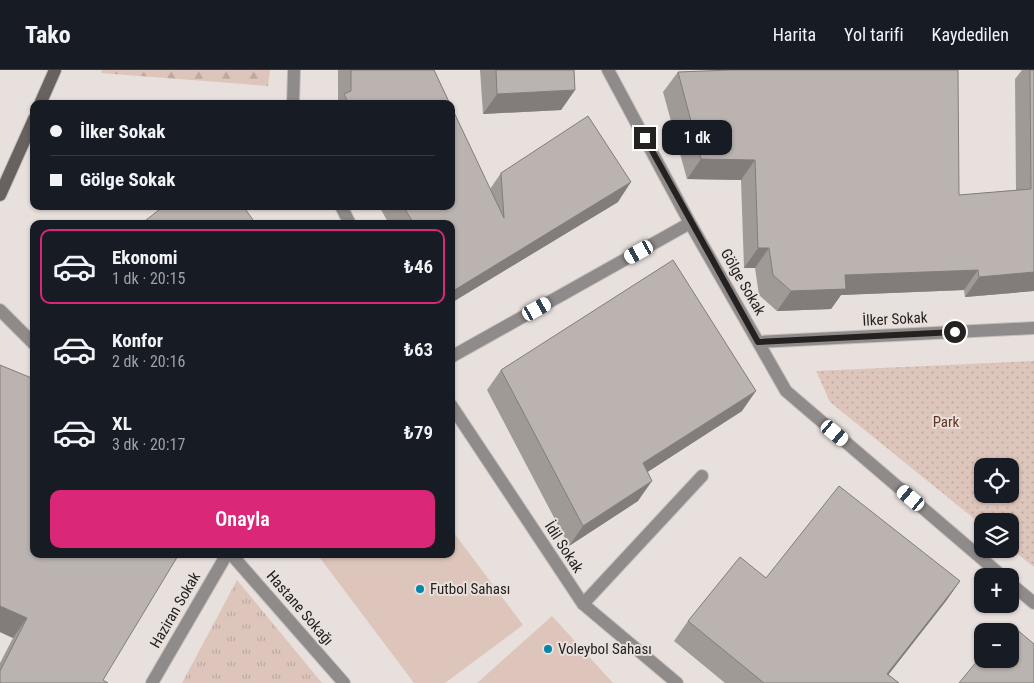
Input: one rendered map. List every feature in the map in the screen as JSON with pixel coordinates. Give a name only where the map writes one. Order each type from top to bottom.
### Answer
[{"type":"main road","points":[[42,100],[55,70]]},
{"type":"main road","points":[[0,195],[30,127]]},
{"type":"street","points":[[293,100],[294,70]]},
{"type":"street","name":"Gölge Sokak","points":[[608,70],[690,223],[786,391],[993,568]]},
{"type":"street","points":[[455,355],[690,223]]},
{"type":"street","points":[[0,310],[30,340]]},
{"type":"street","name":"İlker Sokak","points":[[758,342],[1034,328]]},
{"type":"street","name":"İdil Sokak","points":[[455,411],[583,604],[677,683]]},
{"type":"street","points":[[583,604],[702,476]]},
{"type":"street","name":"Haziran Sokak","points":[[152,683],[225,558]]},
{"type":"street","name":"Hastane Sokağı","points":[[235,558],[344,683]]},
{"type":"street","points":[[1019,590],[1034,603]]},
{"type":"green space","points":[[102,70],[270,70],[268,86],[101,73]]},
{"type":"green space","name":"Park","points":[[1034,361],[1034,567],[1019,555],[1019,513],[974,513],[974,519],[830,402],[816,371]]},
{"type":"green space","name":"Futbol Sahası","points":[[455,534],[523,625],[445,683],[414,683],[320,558],[455,558]]},
{"type":"green space","points":[[237,580],[322,683],[182,683]]},
{"type":"green space","name":"Voleybol Sahası","points":[[552,616],[613,683],[477,683]]},
{"type":"building","points":[[351,70],[434,70],[448,100],[347,100],[344,94],[351,91]]},
{"type":"building","points":[[496,70],[574,70],[575,90],[497,94]]},
{"type":"building","points":[[730,70],[958,70],[959,195],[1031,189],[1030,70],[1034,70],[1034,272],[979,277],[978,270],[845,275],[846,289],[791,291],[773,275],[769,248],[758,248],[755,160],[701,159],[678,72]]},
{"type":"building","points":[[455,114],[504,218],[501,173],[588,116],[631,182],[455,290],[455,220],[412,220],[405,210],[455,210]]},
{"type":"building","points":[[159,210],[246,210],[253,220],[146,220]]},
{"type":"building","points":[[673,260],[756,391],[643,463],[652,481],[583,526],[501,370]]},
{"type":"building","points":[[0,365],[30,377],[30,558],[177,558],[103,680],[108,683],[0,683],[0,671],[27,618],[0,606]]},
{"type":"building","points":[[839,486],[960,581],[887,674],[899,683],[764,683],[688,621],[740,557],[766,578]]},
{"type":"building","points":[[1019,631],[1034,644],[1034,683],[959,683],[974,665],[974,668],[1019,668]]},
{"type":"place","name":"Futbol Sahası","points":[[420,589]]},
{"type":"place","name":"Voleybol Sahası","points":[[548,649]]},
{"type":"route","points":[[645,138],[690,223],[758,342],[955,332]]}]
